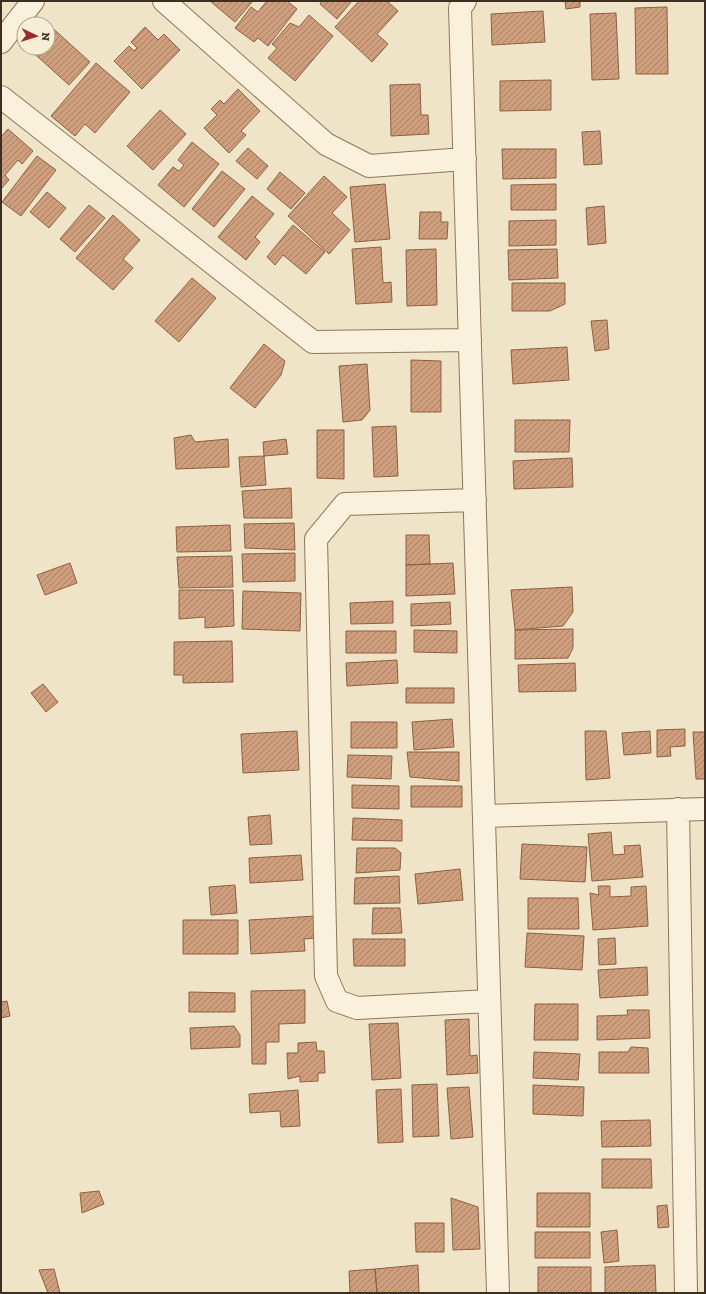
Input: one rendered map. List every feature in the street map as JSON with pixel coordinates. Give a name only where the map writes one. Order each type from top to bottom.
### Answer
[{"type":"street","points":[[1,42],[33,1]]},
{"type":"street","points":[[164,1],[326,144],[369,166],[465,159]]},
{"type":"street","points":[[459,3],[465,159],[498,1293]]},
{"type":"street","points":[[1,97],[313,342],[470,340]]},
{"type":"street","points":[[475,500],[345,504],[316,539],[326,976],[337,1001],[357,1008],[489,1001]]},
{"type":"street","points":[[484,816],[705,809]]},
{"type":"street","points":[[678,810],[686,1293]]},
{"type":"building","points":[[210,1],[253,1],[235,22]]},
{"type":"building","points":[[267,1],[287,1],[297,9],[268,46],[258,38],[254,42],[235,28],[251,7],[258,12]]},
{"type":"building","points":[[322,1],[352,1],[337,19],[320,4]]},
{"type":"building","points":[[359,1],[387,1],[398,11],[377,34],[388,44],[372,62],[335,27]]},
{"type":"building","points":[[565,1],[580,1],[580,7],[566,9]]},
{"type":"building","points":[[667,7],[668,74],[636,74],[635,8]]},
{"type":"building","points":[[543,11],[545,42],[492,45],[491,14]]},
{"type":"building","points":[[616,13],[619,79],[592,80],[590,14]]},
{"type":"building","points":[[309,15],[333,36],[295,81],[268,58],[277,48],[272,44],[290,23],[299,27]]},
{"type":"building","points":[[145,27],[158,40],[164,34],[180,50],[142,89],[114,61],[129,46],[134,51],[137,48],[131,42]]},
{"type":"building","points":[[56,31],[90,62],[69,85],[37,56],[56,56]]},
{"type":"building","points":[[96,63],[130,92],[95,133],[85,124],[75,136],[51,116]]},
{"type":"building","points":[[551,80],[551,110],[500,111],[500,81]]},
{"type":"building","points":[[420,84],[421,115],[428,115],[429,134],[391,136],[390,85]]},
{"type":"building","points":[[238,89],[260,111],[241,131],[246,135],[229,153],[204,128],[217,115],[211,109],[220,100],[224,104]]},
{"type":"building","points":[[160,110],[186,134],[153,170],[127,146]]},
{"type":"building","points":[[8,129],[33,151],[22,164],[18,160],[5,175],[9,180],[1,189],[1,137]]},
{"type":"building","points":[[600,131],[602,164],[584,165],[582,132]]},
{"type":"building","points":[[192,142],[219,164],[184,207],[158,185],[173,167],[179,171],[184,165],[178,160]]},
{"type":"building","points":[[248,148],[268,166],[257,179],[236,161]]},
{"type":"building","points":[[502,149],[556,149],[556,178],[503,179]]},
{"type":"building","points":[[37,156],[56,170],[21,216],[2,202]]},
{"type":"building","points":[[222,171],[245,189],[214,227],[192,209]]},
{"type":"building","points":[[280,172],[305,193],[291,209],[267,189]]},
{"type":"building","points":[[324,176],[347,197],[332,213],[350,230],[329,254],[288,216]]},
{"type":"building","points":[[385,184],[390,239],[355,242],[350,187]]},
{"type":"building","points":[[556,184],[556,210],[511,210],[511,185]]},
{"type":"building","points":[[47,192],[66,208],[49,228],[30,212]]},
{"type":"building","points":[[252,196],[274,214],[255,237],[260,242],[246,260],[218,237]]},
{"type":"building","points":[[89,205],[105,218],[75,252],[60,239]]},
{"type":"building","points":[[604,206],[606,243],[588,245],[586,208]]},
{"type":"building","points":[[420,212],[441,212],[441,222],[448,222],[447,239],[419,239]]},
{"type":"building","points":[[113,215],[140,240],[123,259],[133,268],[113,290],[76,258]]},
{"type":"building","points":[[556,220],[556,245],[509,246],[509,221]]},
{"type":"building","points":[[293,225],[325,252],[306,274],[283,255],[275,265],[267,257]]},
{"type":"building","points":[[381,247],[383,283],[391,282],[392,302],[356,304],[352,249]]},
{"type":"building","points":[[436,249],[437,305],[407,306],[406,250]]},
{"type":"building","points":[[557,249],[558,278],[509,280],[508,250]]},
{"type":"building","points":[[192,278],[216,298],[179,342],[155,321]]},
{"type":"building","points":[[512,283],[565,283],[565,304],[550,311],[512,311]]},
{"type":"building","points":[[607,320],[609,349],[595,351],[591,321]]},
{"type":"building","points":[[264,344],[285,361],[281,375],[255,408],[230,388]]},
{"type":"building","points":[[567,347],[569,380],[513,384],[511,350]]},
{"type":"building","points":[[411,360],[441,361],[441,412],[411,412]]},
{"type":"building","points":[[367,364],[370,410],[362,420],[343,422],[339,366]]},
{"type":"building","points":[[515,420],[570,420],[569,452],[515,452]]},
{"type":"building","points":[[396,426],[398,476],[374,477],[372,427]]},
{"type":"building","points":[[317,430],[344,430],[344,479],[317,478]]},
{"type":"building","points":[[191,435],[195,442],[228,439],[229,467],[176,469],[174,438]]},
{"type":"building","points":[[286,439],[288,454],[264,456],[263,442]]},
{"type":"building","points":[[264,456],[266,485],[241,487],[239,457]]},
{"type":"building","points":[[572,458],[573,487],[514,489],[513,461]]},
{"type":"building","points":[[291,488],[292,518],[244,518],[242,491]]},
{"type":"building","points":[[294,523],[295,550],[245,548],[244,524]]},
{"type":"building","points":[[230,525],[231,551],[177,552],[176,527]]},
{"type":"building","points":[[406,535],[429,535],[430,564],[406,565]]},
{"type":"building","points":[[295,553],[295,581],[243,582],[242,554]]},
{"type":"building","points":[[232,556],[233,587],[179,588],[177,557]]},
{"type":"building","points":[[70,563],[77,583],[45,595],[37,575]]},
{"type":"building","points":[[453,563],[455,594],[406,596],[406,565]]},
{"type":"building","points":[[572,587],[573,612],[563,626],[515,630],[511,590]]},
{"type":"building","points":[[179,590],[233,590],[234,626],[205,628],[205,617],[179,619]]},
{"type":"building","points":[[243,591],[301,593],[300,631],[242,629]]},
{"type":"building","points":[[393,601],[393,623],[351,624],[350,603]]},
{"type":"building","points":[[450,602],[451,624],[411,626],[411,604]]},
{"type":"building","points":[[573,629],[573,648],[568,658],[515,659],[515,630]]},
{"type":"building","points":[[414,630],[457,631],[457,653],[414,652]]},
{"type":"building","points":[[346,631],[396,631],[396,653],[346,653]]},
{"type":"building","points":[[232,641],[233,682],[183,683],[183,675],[174,675],[174,642]]},
{"type":"building","points":[[397,660],[398,683],[347,686],[346,663]]},
{"type":"building","points":[[575,663],[576,691],[519,692],[518,665]]},
{"type":"building","points":[[43,684],[58,702],[46,712],[31,693]]},
{"type":"building","points":[[406,688],[454,688],[454,703],[406,703]]},
{"type":"building","points":[[452,719],[454,747],[414,750],[412,722]]},
{"type":"building","points":[[351,722],[397,722],[397,748],[351,748]]},
{"type":"building","points":[[685,729],[685,746],[670,747],[671,756],[657,757],[657,730]]},
{"type":"building","points":[[297,731],[299,770],[243,773],[241,734]]},
{"type":"building","points":[[585,731],[606,731],[610,778],[586,780]]},
{"type":"building","points":[[650,731],[651,753],[624,755],[622,733]]},
{"type":"building","points":[[693,732],[705,732],[705,779],[696,779]]},
{"type":"building","points":[[407,752],[459,752],[459,781],[410,777]]},
{"type":"building","points":[[348,755],[392,756],[391,779],[347,777]]},
{"type":"building","points":[[352,785],[399,786],[399,809],[352,808]]},
{"type":"building","points":[[411,786],[462,786],[462,807],[411,807]]},
{"type":"building","points":[[270,815],[272,844],[250,845],[248,817]]},
{"type":"building","points":[[353,818],[402,820],[402,841],[352,840]]},
{"type":"building","points":[[611,832],[613,855],[625,854],[624,846],[640,845],[643,877],[592,881],[588,834]]},
{"type":"building","points":[[522,844],[587,847],[585,882],[520,879]]},
{"type":"building","points":[[357,848],[395,848],[401,853],[400,870],[356,873]]},
{"type":"building","points":[[301,855],[303,880],[250,883],[249,858]]},
{"type":"building","points":[[460,869],[463,900],[418,904],[415,874]]},
{"type":"building","points":[[399,876],[400,903],[354,904],[355,878]]},
{"type":"building","points":[[235,885],[237,913],[211,915],[209,887]]},
{"type":"building","points":[[598,886],[610,886],[610,897],[631,896],[631,887],[646,886],[648,926],[593,930],[590,893],[599,895]]},
{"type":"building","points":[[528,898],[578,898],[579,929],[528,929]]},
{"type":"building","points":[[373,908],[400,908],[402,933],[372,934]]},
{"type":"building","points":[[315,916],[317,938],[304,939],[305,951],[251,954],[249,920]]},
{"type":"building","points":[[183,920],[238,920],[238,954],[183,954]]},
{"type":"building","points":[[527,933],[584,936],[582,970],[525,967]]},
{"type":"building","points":[[615,938],[616,964],[599,965],[598,939]]},
{"type":"building","points":[[353,939],[405,939],[405,966],[354,966]]},
{"type":"building","points":[[647,967],[648,995],[600,998],[598,970]]},
{"type":"building","points":[[305,990],[305,1023],[279,1024],[279,1042],[266,1042],[266,1064],[252,1064],[251,991]]},
{"type":"building","points":[[189,992],[235,993],[235,1012],[189,1012]]},
{"type":"building","points":[[7,1001],[10,1016],[1,1018],[1,1002]]},
{"type":"building","points":[[535,1004],[578,1004],[578,1040],[534,1040]]},
{"type":"building","points":[[627,1010],[649,1010],[650,1038],[597,1040],[597,1016],[628,1015]]},
{"type":"building","points":[[469,1019],[470,1056],[477,1055],[478,1073],[447,1075],[445,1020]]},
{"type":"building","points":[[398,1023],[401,1078],[372,1080],[369,1024]]},
{"type":"building","points":[[234,1026],[240,1035],[240,1047],[191,1049],[190,1028]]},
{"type":"building","points":[[316,1042],[317,1051],[324,1051],[325,1073],[318,1073],[318,1081],[300,1082],[300,1076],[288,1079],[287,1053],[298,1053],[298,1043]]},
{"type":"building","points":[[631,1047],[648,1048],[649,1073],[599,1073],[599,1052],[628,1052]]},
{"type":"building","points":[[534,1052],[580,1054],[578,1080],[533,1078]]},
{"type":"building","points":[[437,1084],[439,1136],[413,1137],[412,1085]]},
{"type":"building","points":[[533,1085],[584,1087],[583,1116],[533,1114]]},
{"type":"building","points":[[469,1087],[473,1137],[451,1139],[447,1088]]},
{"type":"building","points":[[401,1089],[403,1142],[378,1143],[376,1090]]},
{"type":"building","points":[[298,1090],[300,1126],[281,1127],[280,1111],[250,1113],[249,1094]]},
{"type":"building","points":[[650,1120],[651,1146],[602,1147],[601,1121]]},
{"type":"building","points":[[602,1159],[651,1159],[652,1188],[602,1188]]},
{"type":"building","points":[[99,1191],[104,1204],[82,1213],[80,1193]]},
{"type":"building","points":[[537,1193],[590,1193],[590,1227],[537,1227]]},
{"type":"building","points":[[451,1198],[478,1207],[480,1249],[453,1250]]},
{"type":"building","points":[[667,1205],[669,1227],[658,1228],[657,1206]]},
{"type":"building","points":[[415,1223],[444,1223],[444,1252],[416,1252]]},
{"type":"building","points":[[617,1230],[619,1261],[604,1263],[601,1232]]},
{"type":"building","points":[[535,1232],[590,1232],[590,1258],[535,1258]]},
{"type":"building","points":[[418,1265],[419,1293],[377,1293],[375,1269]]},
{"type":"building","points":[[655,1265],[656,1293],[605,1293],[605,1267]]},
{"type":"building","points":[[538,1267],[591,1267],[591,1293],[538,1293]]},
{"type":"building","points":[[54,1269],[60,1293],[48,1293],[39,1270]]},
{"type":"building","points":[[375,1269],[377,1293],[350,1293],[349,1271]]}]
